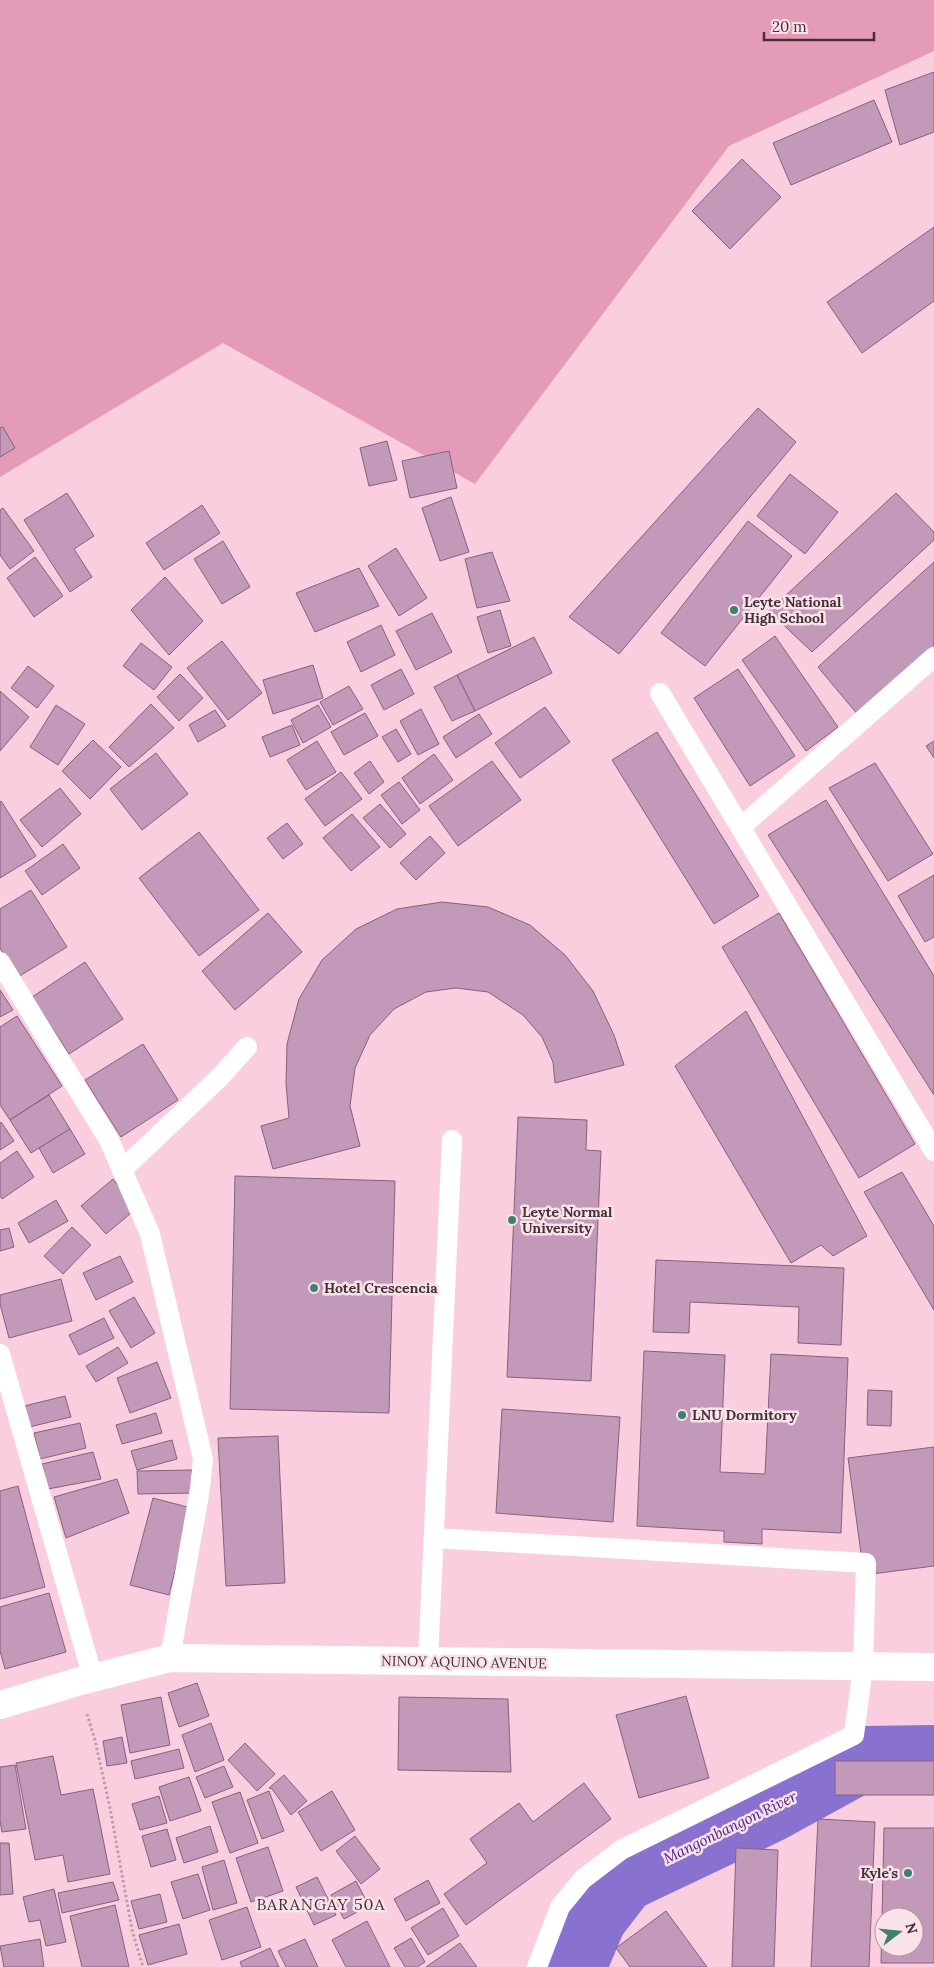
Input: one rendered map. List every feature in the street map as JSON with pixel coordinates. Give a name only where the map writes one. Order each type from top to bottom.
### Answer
[{"type":"main road","name":"NINOY AQUINO AVENUE","points":[[0,1704],[170,1658],[934,1667]]},
{"type":"lane","points":[[741,827],[934,657]]},
{"type":"lane","points":[[660,693],[934,1151]]},
{"type":"lane","points":[[0,962],[109,1140],[150,1234],[203,1459],[200,1489],[170,1658]]},
{"type":"lane","points":[[122,1170],[205,1092],[247,1047]]},
{"type":"lane","points":[[428,1661],[452,1140]]},
{"type":"lane","points":[[0,1354],[85,1680]]},
{"type":"lane","points":[[434,1538],[866,1563],[863,1667],[854,1735],[621,1850],[583,1879],[560,1907],[537,1967]]},
{"type":"path","points":[[85,1680],[132,1930],[143,1967]]},
{"type":"shaded area","points":[[0,0],[934,0],[934,51],[729,146],[475,484],[223,343],[0,477]]},
{"type":"building","points":[[934,72],[934,132],[900,145],[885,90]]},
{"type":"building","points":[[874,100],[892,142],[791,185],[773,143]]},
{"type":"building","points":[[742,159],[781,197],[730,249],[692,211]]},
{"type":"building","points":[[934,227],[934,301],[862,353],[827,302]]},
{"type":"building","points":[[758,408],[796,442],[619,654],[569,617]]},
{"type":"building","points":[[3,427],[15,448],[0,457],[0,428]]},
{"type":"building","points":[[387,441],[397,480],[369,486],[360,448]]},
{"type":"building","points":[[449,451],[457,488],[410,498],[402,461]]},
{"type":"building","points":[[790,474],[838,512],[805,554],[757,516]]},
{"type":"building","points":[[67,493],[94,536],[74,549],[92,577],[70,592],[24,520]]},
{"type":"building","points":[[896,493],[934,532],[934,540],[812,652],[769,611]]},
{"type":"building","points":[[451,497],[469,552],[440,561],[422,508]]},
{"type":"building","points":[[202,505],[220,533],[164,570],[146,543]]},
{"type":"building","points":[[3,508],[34,551],[10,569],[0,555],[0,510]]},
{"type":"building","points":[[748,521],[792,556],[705,666],[661,633]]},
{"type":"building","points":[[223,541],[250,587],[222,604],[194,559]]},
{"type":"building","points":[[396,548],[427,598],[399,616],[368,566]]},
{"type":"building","points":[[492,552],[510,601],[477,608],[465,559]]},
{"type":"building","points":[[35,557],[63,596],[34,617],[7,578]]},
{"type":"building","points":[[934,562],[934,650],[858,715],[818,667]]},
{"type":"building","points":[[359,568],[379,606],[315,632],[296,593]]},
{"type":"building","points":[[165,577],[203,621],[169,655],[131,610]]},
{"type":"building","points":[[500,610],[511,646],[488,653],[477,617]]},
{"type":"building","points":[[432,613],[452,652],[416,670],[396,631]]},
{"type":"building","points":[[381,625],[395,655],[361,672],[347,642]]},
{"type":"building","points":[[775,636],[838,727],[806,751],[742,660]]},
{"type":"building","points":[[534,637],[552,673],[475,711],[457,675]]},
{"type":"building","points":[[222,641],[262,693],[228,720],[187,668]]},
{"type":"building","points":[[141,643],[172,667],[154,690],[123,666]]},
{"type":"building","points":[[313,665],[323,698],[273,714],[263,680]]},
{"type":"building","points":[[28,666],[54,686],[37,708],[11,688]]},
{"type":"building","points":[[401,669],[414,694],[384,710],[371,685]]},
{"type":"building","points":[[738,669],[795,756],[750,786],[694,698]]},
{"type":"building","points":[[180,674],[203,698],[179,721],[157,697]]},
{"type":"building","points":[[457,675],[475,711],[452,721],[434,687]]},
{"type":"building","points":[[349,686],[363,709],[333,725],[320,702]]},
{"type":"building","points":[[0,691],[29,717],[0,751]]},
{"type":"building","points":[[151,704],[174,728],[129,767],[109,747]]},
{"type":"building","points":[[56,705],[85,724],[58,765],[30,747]]},
{"type":"building","points":[[318,705],[331,727],[303,743],[291,720]]},
{"type":"building","points":[[545,707],[570,742],[520,778],[495,743]]},
{"type":"building","points":[[421,709],[439,744],[418,755],[400,721]]},
{"type":"building","points":[[215,710],[226,726],[198,742],[189,725]]},
{"type":"building","points":[[365,713],[378,736],[344,755],[331,732]]},
{"type":"building","points":[[479,714],[492,734],[456,758],[443,737]]},
{"type":"building","points":[[292,725],[300,745],[270,757],[262,737]]},
{"type":"building","points":[[396,729],[411,754],[398,762],[382,737]]},
{"type":"building","points":[[657,732],[759,896],[714,924],[612,760]]},
{"type":"building","points":[[93,740],[121,767],[90,799],[62,771]]},
{"type":"building","points":[[317,741],[336,772],[306,790],[287,760]]},
{"type":"building","points":[[934,741],[934,758],[926,746]]},
{"type":"building","points":[[156,753],[188,794],[142,830],[110,789]]},
{"type":"building","points":[[434,754],[453,780],[420,804],[402,778]]},
{"type":"building","points":[[370,761],[384,782],[369,794],[354,773]]},
{"type":"building","points":[[492,761],[521,800],[458,846],[429,806]]},
{"type":"building","points":[[875,763],[933,854],[888,881],[829,788]]},
{"type":"building","points":[[341,772],[362,799],[325,826],[305,799]]},
{"type":"building","points":[[399,782],[420,810],[402,824],[381,795]]},
{"type":"building","points":[[60,788],[81,814],[42,847],[20,820]]},
{"type":"building","points":[[826,800],[934,976],[934,1095],[768,835]]},
{"type":"building","points":[[0,802],[36,856],[0,878]]},
{"type":"building","points":[[380,804],[406,834],[390,848],[363,818]]},
{"type":"building","points":[[352,814],[380,847],[351,871],[323,838]]},
{"type":"building","points":[[287,823],[303,844],[283,859],[267,838]]},
{"type":"building","points":[[199,832],[259,910],[199,956],[139,878]]},
{"type":"building","points":[[430,836],[445,853],[416,880],[400,863]]},
{"type":"building","points":[[63,844],[80,868],[42,895],[25,871]]},
{"type":"building","points":[[934,875],[934,937],[925,942],[898,896]]},
{"type":"building","points":[[31,890],[67,947],[18,977],[0,948],[0,909]]},
{"type":"building","points":[[442,902],[488,907],[530,925],[565,955],[593,991],[614,1035],[624,1065],[555,1083],[553,1062],[542,1037],[523,1015],[488,992],[456,988],[426,992],[394,1009],[370,1035],[355,1068],[350,1106],[360,1146],[273,1169],[261,1126],[289,1118],[286,1084],[287,1044],[299,999],[322,960],[356,929],[397,909]]},
{"type":"building","points":[[268,913],[302,952],[235,1010],[202,971]]},
{"type":"building","points":[[779,913],[915,1144],[859,1178],[722,947]]},
{"type":"building","points":[[85,962],[123,1019],[69,1054],[32,997]]},
{"type":"building","points":[[0,990],[13,1010],[0,1017]]},
{"type":"building","points":[[746,1011],[867,1236],[833,1256],[821,1245],[791,1263],[675,1066]]},
{"type":"building","points":[[17,1016],[62,1086],[10,1120],[0,1105],[0,1027]]},
{"type":"building","points":[[143,1044],[178,1100],[121,1137],[85,1080]]},
{"type":"building","points":[[49,1095],[70,1129],[31,1153],[10,1120]]},
{"type":"building","points":[[518,1117],[587,1120],[586,1150],[601,1151],[591,1381],[507,1377]]},
{"type":"building","points":[[0,1123],[14,1141],[0,1150]]},
{"type":"building","points":[[70,1129],[85,1154],[53,1173],[39,1148]]},
{"type":"building","points":[[17,1151],[34,1177],[2,1199],[0,1196],[0,1163]]},
{"type":"building","points":[[902,1172],[934,1226],[934,1310],[864,1192]]},
{"type":"building","points":[[235,1176],[395,1181],[389,1413],[230,1409]]},
{"type":"building","points":[[113,1179],[137,1208],[106,1234],[81,1206]]},
{"type":"building","points":[[56,1200],[68,1221],[29,1243],[18,1223]]},
{"type":"building","points":[[72,1227],[91,1245],[63,1274],[44,1256]]},
{"type":"building","points":[[9,1228],[14,1247],[0,1251],[0,1230]]},
{"type":"building","points":[[120,1256],[133,1282],[96,1300],[83,1273]]},
{"type":"building","points":[[656,1260],[844,1268],[841,1345],[798,1343],[799,1307],[690,1302],[689,1333],[653,1332]]},
{"type":"building","points":[[61,1279],[72,1321],[9,1338],[0,1304],[0,1295]]},
{"type":"building","points":[[134,1297],[155,1333],[131,1348],[109,1311]]},
{"type":"building","points":[[104,1318],[114,1338],[79,1355],[69,1335]]},
{"type":"building","points":[[118,1347],[128,1363],[96,1382],[86,1366]]},
{"type":"building","name":"LNU Dormitory","points":[[644,1351],[725,1355],[720,1472],[765,1474],[771,1354],[848,1358],[841,1533],[762,1529],[762,1544],[724,1542],[724,1531],[637,1526]]},
{"type":"building","points":[[157,1362],[171,1398],[130,1413],[117,1378]]},
{"type":"building","points":[[868,1390],[892,1391],[891,1426],[867,1425]]},
{"type":"building","points":[[65,1396],[71,1417],[29,1427],[24,1406]]},
{"type":"building","points":[[502,1409],[620,1417],[613,1522],[496,1513]]},
{"type":"building","points":[[156,1413],[162,1433],[122,1444],[116,1425]]},
{"type":"building","points":[[80,1423],[86,1448],[40,1459],[34,1433]]},
{"type":"building","points":[[278,1436],[285,1583],[226,1586],[218,1438]]},
{"type":"building","points":[[172,1440],[177,1459],[137,1470],[131,1451]]},
{"type":"building","points":[[934,1447],[934,1566],[864,1575],[848,1458]]},
{"type":"building","points":[[93,1452],[101,1479],[48,1489],[42,1464]]},
{"type":"building","points":[[192,1470],[193,1493],[138,1494],[137,1471]]},
{"type":"building","points":[[117,1479],[129,1513],[66,1538],[54,1497]]},
{"type":"building","points":[[18,1486],[45,1587],[0,1599],[0,1491]]},
{"type":"building","points":[[153,1498],[191,1508],[169,1595],[130,1585]]},
{"type":"building","points":[[49,1593],[66,1652],[5,1669],[0,1651],[0,1607]]},
{"type":"building","points":[[197,1683],[209,1716],[179,1727],[168,1693]]},
{"type":"building","points":[[686,1696],[709,1778],[639,1798],[616,1715]]},
{"type":"building","points":[[161,1697],[170,1745],[130,1753],[121,1705]]},
{"type":"building","points":[[399,1697],[508,1699],[511,1772],[398,1770]]},
{"type":"building","points":[[211,1723],[224,1760],[195,1772],[182,1735]]},
{"type":"building","points":[[122,1737],[127,1763],[107,1766],[103,1741]]},
{"type":"building","points":[[245,1743],[275,1774],[257,1791],[228,1760]]},
{"type":"building","points":[[179,1749],[184,1768],[135,1779],[131,1761]]},
{"type":"building","points":[[53,1756],[61,1795],[93,1789],[110,1874],[68,1882],[63,1855],[35,1860],[16,1763]]},
{"type":"building","points":[[835,1761],[934,1761],[934,1795],[835,1795]]},
{"type":"building","points":[[15,1765],[26,1829],[2,1832],[0,1821],[0,1767]]},
{"type":"building","points":[[224,1766],[233,1787],[205,1798],[196,1777]]},
{"type":"building","points":[[284,1775],[307,1801],[291,1815],[272,1789],[269,1788]]},
{"type":"building","points":[[189,1777],[201,1811],[170,1821],[159,1787]]},
{"type":"building","points":[[584,1783],[611,1819],[466,1925],[444,1894],[487,1863],[470,1839],[519,1803],[533,1822]]},
{"type":"building","points":[[269,1791],[284,1831],[262,1839],[247,1800]]},
{"type":"building","points":[[332,1791],[355,1830],[321,1851],[298,1812]]},
{"type":"building","points":[[240,1792],[258,1843],[230,1853],[212,1802]]},
{"type":"building","points":[[159,1796],[167,1823],[140,1830],[132,1804]]},
{"type":"building","points":[[818,1819],[875,1822],[869,1967],[811,1967]]},
{"type":"building","points":[[210,1826],[218,1852],[184,1863],[176,1838]]},
{"type":"building","name":"Kyle's","points":[[884,1828],[934,1828],[934,1963],[881,1963],[881,1957],[924,1957],[924,1907],[882,1907]]},
{"type":"building","points":[[167,1829],[176,1860],[151,1867],[142,1836]]},
{"type":"building","points":[[355,1836],[380,1869],[361,1884],[336,1851]]},
{"type":"building","points":[[0,1843],[9,1843],[13,1894],[0,1895]]},
{"type":"building","points":[[268,1847],[283,1891],[251,1902],[236,1858]]},
{"type":"building","points":[[736,1848],[778,1850],[774,1967],[732,1967]]},
{"type":"building","points":[[224,1860],[237,1903],[213,1910],[202,1867]]},
{"type":"building","points":[[198,1874],[210,1910],[183,1919],[171,1882]]},
{"type":"building","points":[[317,1877],[336,1915],[314,1925],[296,1887]]},
{"type":"building","points":[[428,1880],[440,1903],[406,1921],[394,1899]]},
{"type":"building","points":[[356,1881],[369,1906],[344,1919],[331,1895]]},
{"type":"building","points":[[113,1882],[119,1900],[62,1913],[58,1893]]},
{"type":"building","points":[[54,1889],[66,1942],[46,1946],[40,1920],[29,1922],[23,1897]]},
{"type":"building","points":[[160,1894],[167,1922],[139,1929],[131,1901]]},
{"type":"building","points":[[115,1905],[129,1967],[82,1967],[70,1916]]},
{"type":"building","points":[[247,1907],[261,1947],[222,1960],[209,1920]]},
{"type":"building","points":[[443,1908],[459,1936],[428,1955],[411,1928]]},
{"type":"building","points":[[666,1911],[707,1967],[630,1967],[616,1948]]},
{"type":"building","points":[[367,1921],[390,1967],[346,1967],[332,1940]]},
{"type":"building","points":[[179,1924],[187,1954],[148,1965],[139,1935]]},
{"type":"building","points":[[411,1938],[425,1962],[417,1967],[405,1967],[394,1948]]},
{"type":"building","points":[[40,1939],[44,1967],[4,1967],[0,1946]]},
{"type":"building","points":[[305,1939],[318,1967],[286,1967],[278,1951]]},
{"type":"building","points":[[460,1943],[477,1967],[426,1967]]},
{"type":"building","points":[[270,1948],[279,1967],[242,1967],[240,1962]]},
{"type":"waterway","name":"Mangonbangon River","points":[[573,1967],[594,1918],[624,1879],[769,1810],[862,1759],[934,1758]]},
{"type":"place","name":"Leyte National High School","points":[[734,610]]},
{"type":"place","name":"Leyte Normal University","points":[[512,1220]]},
{"type":"place","name":"Hotel Crescencia","points":[[314,1288]]},
{"type":"place","name":"LNU Dormitory","points":[[682,1415]]},
{"type":"place","name":"Kyle's","points":[[908,1873]]},
{"type":"district","name":"BARANGAY 50A","points":[[321,1904]]}]
